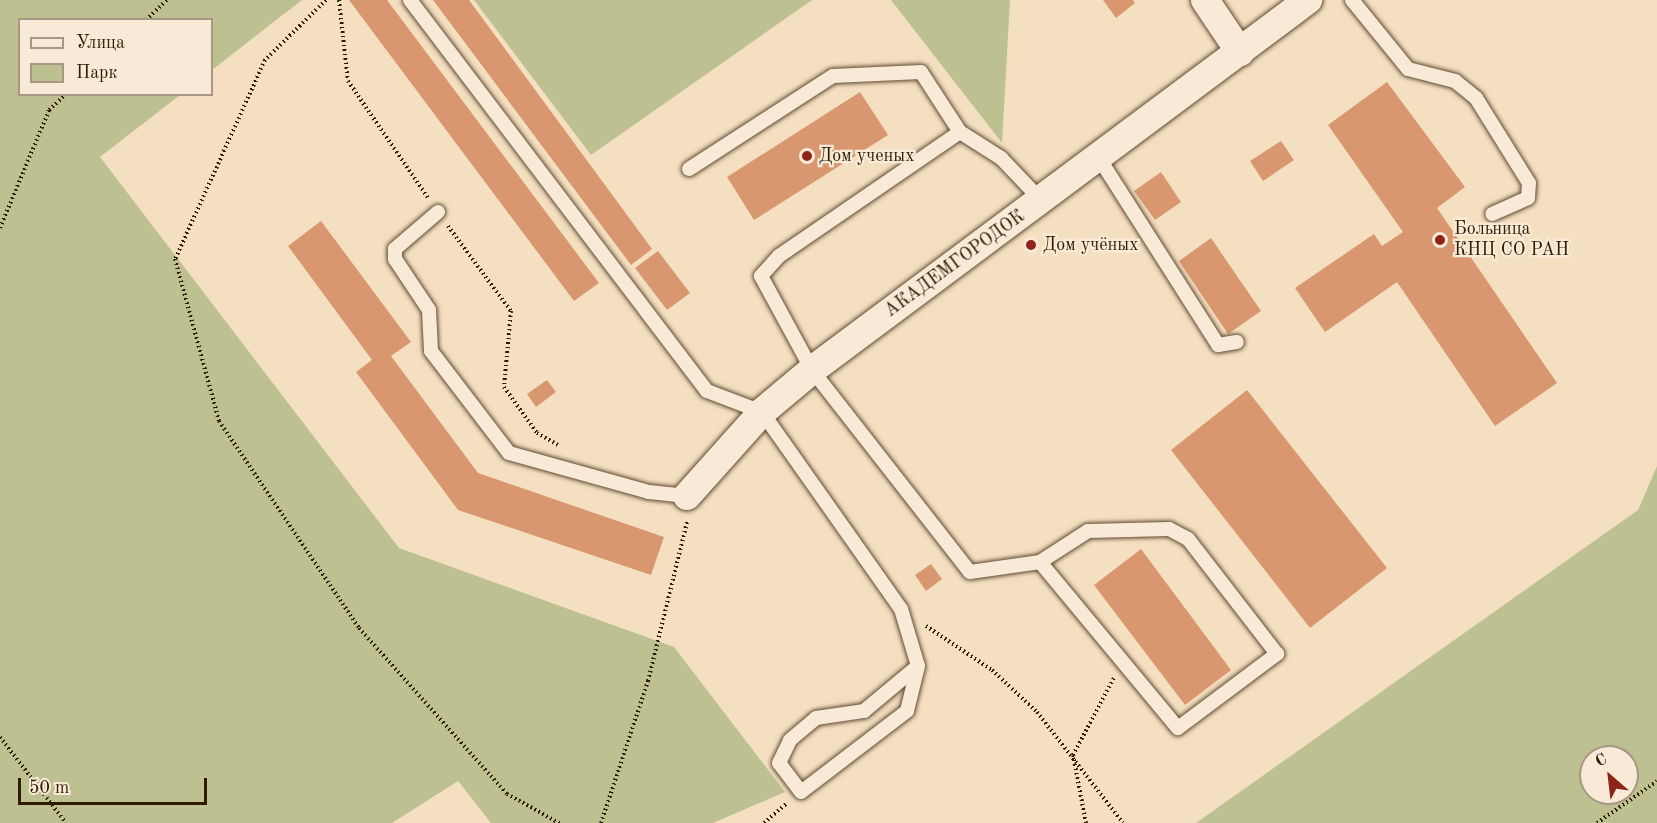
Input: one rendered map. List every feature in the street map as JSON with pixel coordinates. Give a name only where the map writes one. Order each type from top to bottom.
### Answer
[{"type":"street","points":[[1205,0],[1240,52]]},
{"type":"street","name":"АКАДЕМГОРОДОК","points":[[687,496],[762,412],[812,370],[1042,201],[1308,0]]},
{"type":"lane","points":[[410,0],[707,392],[762,412],[901,609],[918,666],[907,711],[801,792],[779,764],[790,740],[816,718],[864,711],[918,666]]},
{"type":"lane","points":[[1352,0],[1408,69],[1455,81],[1476,98],[1528,183],[1528,198],[1492,214]]},
{"type":"lane","points":[[689,168],[833,76],[921,72],[960,132],[1001,158],[1042,201]]},
{"type":"lane","points":[[960,132],[780,256],[761,276],[812,370],[970,572],[1040,562],[1088,531],[1169,529],[1188,539],[1278,654],[1178,728],[1040,562]]},
{"type":"lane","points":[[1099,158],[1218,345],[1237,342]]},
{"type":"lane","points":[[438,212],[395,249],[395,259],[429,310],[431,351],[509,453],[649,492],[687,496]]},
{"type":"path","points":[[148,18],[167,0]]},
{"type":"path","points":[[326,0],[265,60],[175,259],[216,409],[358,628],[507,794],[559,823]]},
{"type":"path","points":[[339,0],[348,81],[438,212],[511,311],[504,387],[537,434],[567,450]]},
{"type":"path","points":[[0,228],[49,110],[64,96]]},
{"type":"path","points":[[601,823],[648,681],[688,518],[687,496]]},
{"type":"path","points":[[901,609],[992,670],[1073,755],[1123,823]]},
{"type":"path","points":[[1086,823],[1073,755],[1123,662]]},
{"type":"path","points":[[0,737],[66,823]]},
{"type":"path","points":[[1597,823],[1657,781]]},
{"type":"path","points":[[764,823],[801,792]]},
{"type":"green space","points":[[0,0],[302,0],[213,69],[213,18],[18,18],[18,96],[179,96],[100,157],[399,548],[674,647],[785,792],[713,823],[491,823],[458,781],[392,823],[0,823]]},
{"type":"green space","points":[[474,0],[812,0],[591,155]]},
{"type":"green space","points":[[891,0],[1010,0],[1002,143]]},
{"type":"green space","points":[[1657,466],[1657,823],[1196,823],[1638,510]]},
{"type":"building","points":[[349,0],[387,0],[599,283],[574,301]]},
{"type":"building","points":[[433,0],[469,0],[652,249],[631,265]]},
{"type":"building","points":[[1103,0],[1133,0],[1135,3],[1116,18]]},
{"type":"building","name":"Больница КНЦ СО РАН","points":[[1387,82],[1465,187],[1437,208],[1557,383],[1495,426],[1397,282],[1325,332],[1295,288],[1374,234],[1382,246],[1403,232],[1328,125]]},
{"type":"building","name":"Дом ученых","points":[[860,92],[888,135],[754,220],[727,177]]},
{"type":"building","points":[[1281,141],[1294,160],[1263,181],[1250,161]]},
{"type":"building","points":[[1161,172],[1181,202],[1155,220],[1134,191]]},
{"type":"building","points":[[321,221],[411,342],[391,356],[478,473],[664,537],[651,575],[458,510],[356,372],[372,360],[288,246]]},
{"type":"building","points":[[1211,238],[1261,311],[1228,334],[1179,261]]},
{"type":"building","points":[[658,251],[690,293],[667,310],[635,268]]},
{"type":"building","points":[[547,380],[556,392],[536,407],[527,394]]},
{"type":"building","points":[[1247,390],[1387,568],[1310,628],[1171,450]]},
{"type":"building","points":[[1141,549],[1231,670],[1185,705],[1094,585]]},
{"type":"building","points":[[931,564],[942,579],[926,591],[915,575]]},
{"type":"place","name":"Дом ученых","points":[[807,156]]},
{"type":"place","name":"Больница КНЦ СО РАН","points":[[1440,240]]},
{"type":"place","name":"Дом учёных","points":[[1031,245]]}]
